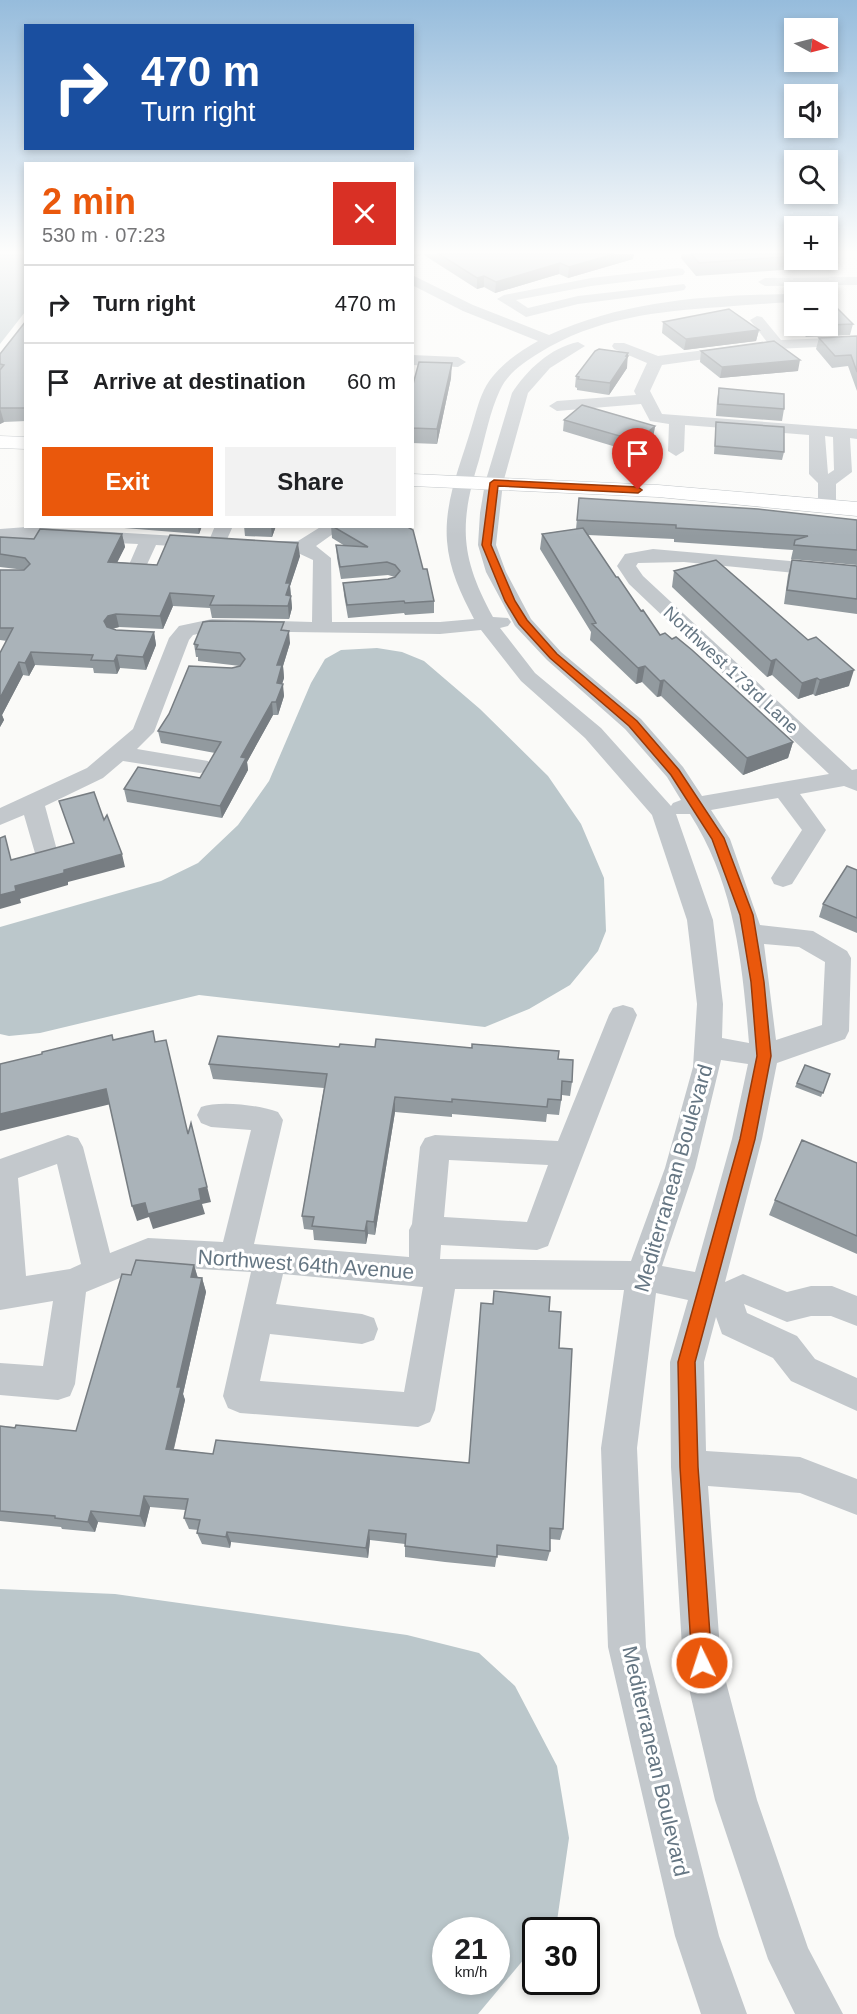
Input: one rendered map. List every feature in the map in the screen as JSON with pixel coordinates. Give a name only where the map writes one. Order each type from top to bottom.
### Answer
[{"type":"main road","points":[[0,442],[24,443]]},
{"type":"main road","points":[[445,460],[470,461],[505,470],[658,491],[857,509]]},
{"type":"main road","points":[[414,480],[464,483],[505,470]]},
{"type":"main road","points":[[803,481],[857,486]]},
{"type":"street","points":[[526,348],[564,353]]},
{"type":"street","name":"Mediterranean Boulevard","points":[[536,348],[498,379],[480,424],[454,521],[455,536],[466,586],[486,623],[528,677],[593,733],[663,812],[700,920],[710,1004],[707,1067],[680,1168],[642,1276],[619,1448],[627,1647],[698,1936],[724,2014]]},
{"type":"street","points":[[559,348],[564,353]]},
{"type":"street","points":[[575,348],[538,370],[525,383],[510,426],[505,470],[487,537],[487,545],[496,572],[522,622],[554,656],[633,724],[675,772],[718,838],[746,915],[758,982],[764,1056],[715,1293],[687,1362],[689,1467],[702,1663],[736,1800],[790,1959],[820,2014]]},
{"type":"street","points":[[631,348],[656,361],[754,348]]},
{"type":"street","points":[[414,360],[458,362]]},
{"type":"street","points":[[656,361],[642,391],[656,418],[849,434],[843,472],[827,482]]},
{"type":"street","points":[[557,406],[646,399]]},
{"type":"street","points":[[676,451],[677,420]]},
{"type":"street","points":[[817,431],[818,474],[827,482],[827,506]]},
{"type":"street","points":[[302,547],[332,528]]},
{"type":"street","points":[[2,532],[96,531],[150,539],[220,534],[244,544],[302,547],[315,552],[322,558],[322,628]]},
{"type":"street","points":[[455,536],[487,537]]},
{"type":"street","points":[[137,567],[150,539]]},
{"type":"street","name":"Northwest 173rd Lane","points":[[853,779],[636,580],[626,566],[632,558],[653,555],[857,573]]},
{"type":"street","points":[[322,589],[344,587]]},
{"type":"street","points":[[0,817],[95,773],[143,732],[168,668],[169,637],[186,630],[212,625],[440,628],[522,622]]},
{"type":"street","points":[[168,668],[190,669]]},
{"type":"street","points":[[119,753],[200,766]]},
{"type":"street","points":[[663,812],[784,789],[853,779]]},
{"type":"street","points":[[783,878],[814,830],[784,789]]},
{"type":"street","points":[[32,802],[46,854]]},
{"type":"street","points":[[709,1047],[764,1056],[835,1031],[838,958],[804,938],[749,933]]},
{"type":"street","points":[[425,1230],[537,1236],[623,1015]]},
{"type":"street","points":[[211,1115],[268,1120],[235,1257]]},
{"type":"street","points":[[0,1379],[58,1384],[85,1277],[68,1147],[1,1171],[5,1294]]},
{"type":"street","points":[[270,1259],[240,1396],[418,1410],[432,1273],[425,1230],[435,1147],[567,1154]]},
{"type":"street","name":"Northwest 64th Avenue","points":[[5,1294],[85,1277],[148,1252],[270,1259],[432,1273],[642,1276],[715,1293]]},
{"type":"street","points":[[715,1293],[743,1289],[788,1307],[811,1301],[832,1301],[857,1311]]},
{"type":"street","points":[[715,1293],[734,1323],[785,1347],[803,1370],[857,1395]]},
{"type":"street","points":[[774,1340],[788,1307]]},
{"type":"street","points":[[258,1317],[362,1329]]},
{"type":"street","points":[[689,1467],[800,1475],[857,1497]]},
{"type":"shaded area","points":[[377,648],[402,652],[424,661],[480,709],[548,776],[581,824],[604,878],[606,931],[598,951],[570,985],[529,1009],[485,1027],[199,995],[40,1033],[9,1036],[0,1034],[0,927],[161,881],[198,863],[238,825],[269,781],[311,683],[325,659],[341,650]]},
{"type":"shaded area","points":[[0,1589],[115,1594],[407,1635],[479,1653],[515,1686],[557,1766],[569,1838],[558,1917],[522,1917],[522,1962],[510,1976],[510,1917],[432,1917],[432,1995],[494,1995],[478,2014],[0,2014]]},
{"type":"building","points":[[5,348],[24,348],[24,408],[0,408],[0,370],[4,365],[0,364],[0,354]]},
{"type":"building","points":[[723,348],[784,348],[800,360],[722,367],[701,351]]},
{"type":"building","points":[[828,348],[857,348],[857,372],[851,355],[835,356]]},
{"type":"building","points":[[599,349],[628,353],[626,356],[628,356],[610,383],[578,379],[579,377],[576,376]]},
{"type":"building","points":[[419,362],[452,363],[437,429],[414,428],[414,381]]},
{"type":"building","points":[[719,388],[784,394],[784,409],[718,404]]},
{"type":"building","points":[[582,405],[655,426],[637,441],[564,420]]},
{"type":"building","points":[[716,422],[784,427],[784,452],[715,446]]},
{"type":"building","points":[[579,498],[758,509],[857,520],[857,550],[794,545],[795,540],[808,536],[676,528],[676,525],[577,520]]},
{"type":"building","points":[[335,528],[410,528],[413,530],[423,569],[427,569],[434,601],[347,605],[343,583],[388,579],[395,577],[400,571],[395,565],[387,562],[340,567],[336,545],[368,547]]},
{"type":"building","points":[[583,528],[616,577],[660,635],[665,633],[672,639],[676,637],[793,742],[747,758],[664,680],[660,681],[645,666],[638,668],[592,624],[596,623],[542,534]]},
{"type":"building","points":[[40,529],[122,534],[108,562],[157,565],[170,535],[298,543],[286,583],[290,583],[286,595],[291,596],[288,606],[210,605],[214,596],[170,593],[160,616],[116,614],[108,616],[104,621],[107,627],[116,630],[154,632],[143,657],[117,655],[114,661],[91,660],[93,655],[31,652],[25,663],[19,662],[0,698],[0,653],[13,628],[0,628],[0,570],[24,570],[30,564],[25,558],[0,554],[0,537],[34,539]]},
{"type":"building","points":[[716,560],[808,640],[816,637],[854,670],[802,683],[776,659],[771,661],[674,571]]},
{"type":"building","points":[[792,560],[857,566],[857,599],[787,590]]},
{"type":"building","points":[[203,622],[284,622],[281,630],[289,631],[277,665],[282,665],[277,683],[283,684],[276,702],[272,702],[241,757],[246,758],[220,806],[124,789],[138,767],[200,778],[221,742],[158,731],[169,714],[189,666],[232,668],[240,666],[245,659],[240,653],[196,649],[198,645],[194,644]]},
{"type":"building","points":[[94,792],[104,820],[107,815],[122,854],[15,886],[16,891],[0,895],[0,838],[5,836],[11,860],[74,843],[59,801]]},
{"type":"building","points":[[847,866],[857,870],[857,918],[823,904]]},
{"type":"building","points":[[153,1031],[155,1042],[166,1040],[188,1134],[191,1123],[207,1187],[199,1189],[201,1200],[148,1214],[145,1203],[132,1206],[106,1089],[0,1114],[0,1064],[112,1035],[113,1040]]},
{"type":"building","points":[[218,1036],[339,1047],[340,1044],[375,1047],[376,1039],[472,1048],[472,1044],[559,1051],[558,1059],[573,1060],[572,1082],[562,1081],[561,1100],[548,1099],[547,1107],[395,1097],[374,1222],[367,1221],[365,1231],[312,1226],[314,1217],[302,1216],[327,1074],[209,1064]]},
{"type":"building","points":[[805,1065],[830,1074],[823,1093],[797,1083]]},
{"type":"building","points":[[802,1140],[857,1163],[857,1236],[775,1200]]},
{"type":"building","points":[[136,1260],[194,1265],[191,1277],[202,1278],[177,1387],[181,1387],[166,1449],[213,1454],[216,1440],[469,1463],[481,1303],[493,1304],[494,1291],[550,1297],[549,1311],[561,1312],[559,1348],[572,1349],[563,1529],[550,1528],[550,1551],[497,1545],[497,1557],[405,1546],[406,1534],[369,1530],[366,1548],[227,1532],[226,1537],[197,1533],[200,1520],[184,1518],[188,1499],[144,1496],[140,1516],[91,1511],[88,1522],[55,1518],[55,1516],[0,1511],[0,1426],[15,1428],[16,1425],[76,1431],[122,1274],[131,1275]]},
{"type":"route","points":[[638,490],[494,483],[487,545],[496,572],[522,622],[554,656],[633,724],[675,772],[718,838],[746,915],[758,982],[764,1056],[747,1139],[687,1362],[689,1467],[702,1663]]}]
